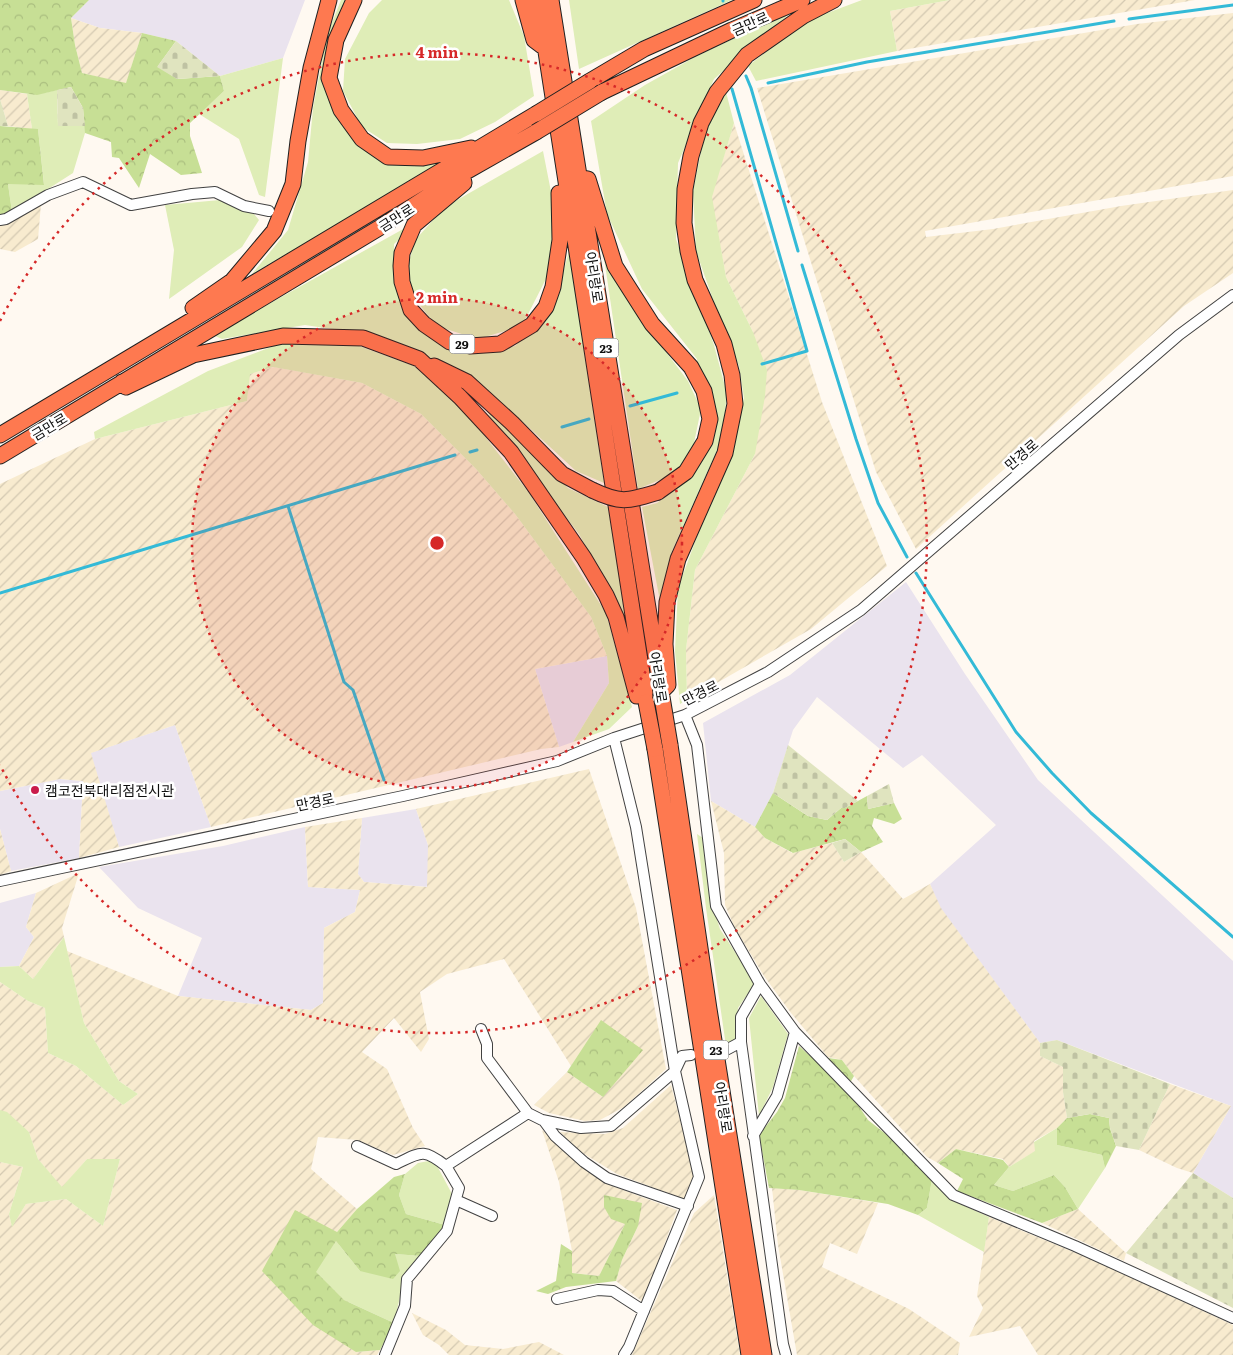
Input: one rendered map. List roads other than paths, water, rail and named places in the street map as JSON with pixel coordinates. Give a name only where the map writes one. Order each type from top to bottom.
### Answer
[{"type":"highway","points":[[172,331],[169,324],[232,281],[274,231],[293,184],[311,68],[329,0]]},
{"type":"highway","points":[[354,0],[336,40],[329,78],[341,110],[362,139],[388,157],[423,158],[482,146]]},
{"type":"highway","points":[[523,0],[534,40],[545,48]]},
{"type":"highway","name":"아리랑로","points":[[538,0],[545,48],[572,180],[670,745],[721,1087],[764,1355]]},
{"type":"highway","name":"아리랑로","points":[[551,0],[572,180],[646,699],[749,1355]]},
{"type":"highway","points":[[554,17],[562,9],[562,0]]},
{"type":"highway","name":"금만로","points":[[0,435],[644,49],[754,0]]},
{"type":"highway","name":"금만로","points":[[0,456],[379,228],[462,174],[602,92],[732,30],[802,0]]},
{"type":"highway","points":[[661,694],[668,685],[665,644],[667,602],[678,559],[725,453],[735,404],[732,375],[724,344],[695,280],[688,251],[684,223],[685,189],[691,156],[701,123],[717,92],[747,55],[760,44],[803,16],[834,0]]},
{"type":"highway","name":"29","points":[[462,174],[464,183],[414,225],[402,253],[401,266],[402,282],[411,310],[424,324],[450,342],[470,346],[500,344],[532,326],[546,307],[554,287],[560,240],[558,194],[572,180]]},
{"type":"highway","points":[[122,382],[126,387],[193,355],[283,336],[363,338],[419,359],[467,382],[512,423],[562,474],[592,490],[604,496],[624,501],[658,492],[686,472],[705,441],[710,419],[704,391],[691,367],[652,324],[615,266],[588,179],[572,180]]},
{"type":"highway","points":[[419,359],[460,397],[511,452],[584,558],[606,595],[616,618],[637,696],[646,699]]},
{"type":"street","points":[[0,220],[6,220],[48,195],[83,182],[131,205],[192,194],[215,192],[244,206],[269,211]]},
{"type":"street","name":"만경로","points":[[0,881],[403,796],[557,761],[614,738],[685,715],[768,672],[861,610],[1172,341],[1233,295]]},
{"type":"street","points":[[685,715],[697,745],[716,906],[760,984],[795,1032],[953,1195],[1075,1246],[1233,1318]]},
{"type":"street","points":[[614,738],[636,827],[675,1071],[699,1178],[624,1355]]},
{"type":"street","points":[[760,984],[740,1017],[741,1042],[786,1355]]},
{"type":"street","points":[[481,1029],[488,1044],[487,1058],[528,1113],[544,1121],[581,1128],[611,1126],[675,1071],[682,1056],[691,1055]]},
{"type":"street","points":[[753,1136],[777,1096],[795,1032]]},
{"type":"street","points":[[726,1050],[741,1042]]},
{"type":"street","points":[[446,1166],[528,1113]]},
{"type":"street","points":[[544,1121],[555,1136],[584,1162],[607,1178],[688,1206]]},
{"type":"street","points":[[357,1146],[396,1164],[418,1153],[430,1153],[446,1166],[459,1188],[447,1231],[406,1279],[405,1306],[385,1355]]},
{"type":"street","points":[[456,1200],[492,1216]]},
{"type":"street","points":[[557,1299],[598,1290],[613,1291],[644,1311]]},
{"type":"waterway","points":[[1129,19],[1233,5]]},
{"type":"waterway","points":[[768,83],[867,62],[1114,21]]},
{"type":"waterway","points":[[746,76],[798,251]]},
{"type":"waterway","points":[[732,89],[807,351],[762,364]]},
{"type":"waterway","points":[[802,265],[878,503],[907,557]]},
{"type":"waterway","points":[[630,406],[677,393]]},
{"type":"waterway","points":[[562,427],[589,419]]},
{"type":"waterway","points":[[470,452],[477,450]]},
{"type":"waterway","points":[[0,593],[455,455]]},
{"type":"waterway","points":[[288,506],[344,682],[353,690],[384,780]]},
{"type":"waterway","points":[[916,573],[1016,732],[1091,813],[1233,937]]},
{"type":"place","name":"캠코전북대리점전시관","points":[[35,790]]}]
